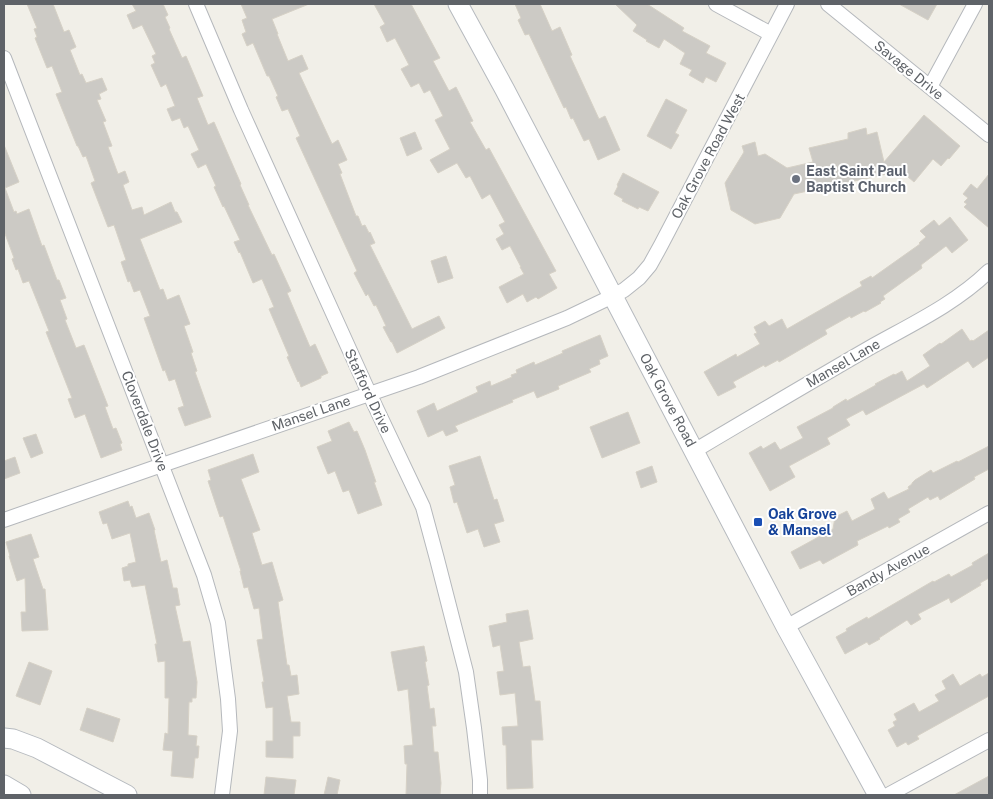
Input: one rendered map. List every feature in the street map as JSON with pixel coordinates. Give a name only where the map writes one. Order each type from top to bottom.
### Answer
[{"type":"street","name":"Stafford Drive","points":[[196,4],[241,110],[369,393],[423,507],[466,672],[480,780],[480,795]]},
{"type":"street","name":"Oak Grove Road","points":[[458,4],[614,296],[786,627],[878,795]]},
{"type":"street","points":[[716,4],[772,34]]},
{"type":"street","name":"Oak Grove Road West","points":[[614,296],[639,278],[653,260],[787,4]]},
{"type":"street","name":"Savage Drive","points":[[828,4],[989,135]]},
{"type":"street","points":[[930,87],[975,4]]},
{"type":"street","name":"Cloverdale Drive","points":[[4,58],[204,575],[218,623],[228,699],[230,731],[222,795]]},
{"type":"street","name":"Mansel Lane","points":[[694,451],[937,311],[978,282],[989,271]]},
{"type":"street","name":"Mansel Lane","points":[[4,520],[419,377],[567,318],[614,296]]},
{"type":"street","name":"Bandy Avenue","points":[[786,627],[989,513]]},
{"type":"street","points":[[4,738],[13,739],[37,748],[127,795]]},
{"type":"street","points":[[888,795],[989,740]]},
{"type":"building","points":[[27,4],[53,4],[64,32],[69,30],[76,47],[70,50],[80,75],[82,74],[86,83],[102,78],[107,90],[99,94],[101,99],[97,100],[106,121],[103,122],[112,146],[108,147],[118,174],[125,171],[129,182],[123,185],[132,210],[142,207],[144,215],[171,202],[182,222],[140,239],[160,290],[163,289],[167,300],[179,295],[190,324],[184,326],[193,352],[191,353],[197,371],[195,372],[211,417],[185,426],[178,408],[184,406],[175,379],[169,381],[165,370],[163,371],[144,318],[150,316],[140,290],[134,292],[130,281],[128,282],[121,262],[126,260],[114,225],[108,227],[91,183],[95,181],[86,156],[83,157],[77,146],[56,94],[62,92],[52,66],[47,68],[35,38],[37,37],[34,29],[37,28]]},
{"type":"building","points":[[132,4],[163,4],[168,15],[165,17],[169,29],[182,58],[186,56],[203,96],[197,98],[208,125],[214,122],[248,205],[291,291],[287,293],[310,347],[315,344],[328,373],[321,376],[321,378],[301,387],[298,382],[269,309],[274,307],[262,279],[253,283],[234,242],[240,240],[214,187],[216,186],[206,164],[198,168],[191,154],[199,150],[188,126],[184,128],[180,118],[172,121],[167,109],[175,106],[166,84],[161,87],[151,65],[155,63],[152,56],[156,54],[142,25],[133,29],[127,15],[136,11]]},
{"type":"building","points":[[241,4],[309,4],[272,19],[288,61],[302,55],[308,69],[299,73],[332,144],[338,140],[347,160],[338,164],[356,216],[358,216],[362,226],[365,225],[370,232],[375,243],[370,245],[412,329],[439,316],[445,328],[397,353],[383,327],[386,326],[376,305],[374,306],[368,294],[366,296],[354,273],[357,271],[296,138],[300,136],[288,109],[282,111],[276,97],[278,96],[253,43],[247,46],[242,34],[246,32],[242,20],[247,18]]},
{"type":"building","points":[[374,4],[411,4],[440,58],[433,61],[449,91],[456,87],[473,121],[470,122],[486,150],[489,148],[556,271],[549,274],[557,288],[538,299],[536,297],[527,302],[523,294],[507,303],[499,287],[524,274],[510,246],[502,250],[496,239],[504,234],[499,225],[505,222],[490,194],[482,199],[470,176],[466,178],[457,163],[438,173],[430,160],[450,149],[435,120],[443,116],[430,90],[424,93],[419,83],[411,87],[401,69],[409,65],[395,38],[387,42],[380,27],[385,24]]},
{"type":"building","points":[[515,4],[540,4],[552,31],[560,27],[572,55],[570,56],[599,119],[605,116],[620,150],[598,160],[589,139],[584,141],[573,118],[571,119],[566,107],[564,108],[529,34],[525,35],[518,20],[521,18]]},
{"type":"building","points":[[615,4],[647,4],[684,28],[682,31],[710,46],[706,53],[726,63],[716,82],[706,77],[703,83],[689,75],[692,70],[680,64],[685,53],[664,39],[659,48],[646,41],[633,31],[637,25]]},
{"type":"building","points":[[899,4],[937,4],[928,20]]},
{"type":"building","points":[[666,99],[687,110],[675,133],[679,135],[671,149],[647,136]]},
{"type":"building","name":"East Saint Paul Baptist Church","points":[[924,115],[960,146],[941,166],[933,159],[914,182],[901,171],[794,194],[780,218],[755,224],[731,210],[725,183],[744,152],[742,146],[755,142],[758,156],[765,154],[787,168],[813,162],[809,148],[848,139],[848,133],[866,128],[867,135],[877,132],[884,162]]},
{"type":"building","points":[[415,132],[422,149],[407,156],[400,138]]},
{"type":"building","points":[[4,145],[19,182],[5,188],[14,212],[16,211],[17,214],[29,209],[42,246],[44,245],[66,298],[60,300],[67,319],[65,320],[76,348],[84,345],[108,406],[105,407],[113,429],[116,428],[122,443],[120,444],[122,450],[101,458],[85,414],[75,418],[68,399],[72,398],[46,332],[49,331],[29,281],[23,283],[12,259],[14,258],[4,231]]},
{"type":"building","points":[[623,173],[659,192],[648,211],[639,207],[638,209],[622,201],[623,199],[614,194]]},
{"type":"building","points":[[989,174],[989,228],[964,207],[967,204],[964,202],[968,198],[963,194],[971,184],[977,189]]},
{"type":"building","points":[[950,217],[968,240],[952,253],[946,246],[921,265],[922,268],[883,296],[885,299],[881,303],[851,318],[850,316],[825,330],[827,334],[779,362],[778,360],[765,367],[764,365],[733,382],[736,387],[718,396],[704,372],[736,354],[737,357],[760,344],[754,334],[757,333],[754,327],[765,321],[769,326],[782,319],[787,329],[862,286],[860,282],[871,276],[872,278],[920,244],[926,237],[920,231],[934,220],[939,226]]},
{"type":"building","points":[[446,256],[453,278],[438,283],[431,261]]},
{"type":"building","points":[[962,329],[970,341],[973,341],[989,330],[989,357],[973,368],[968,361],[927,388],[924,384],[866,415],[863,410],[846,419],[850,425],[827,438],[830,444],[789,466],[795,477],[770,491],[749,453],[761,446],[763,449],[775,442],[780,450],[803,438],[797,427],[894,374],[902,371],[907,381],[930,366],[923,355]]},
{"type":"building","points":[[600,335],[608,356],[599,360],[600,364],[589,369],[591,372],[558,386],[559,389],[537,398],[534,391],[512,400],[513,402],[455,426],[458,431],[446,436],[443,430],[428,437],[417,411],[434,403],[437,411],[478,392],[476,387],[490,381],[491,386],[512,377],[511,375],[517,373],[516,370],[534,362],[535,365]]},
{"type":"building","points":[[628,412],[640,443],[602,458],[590,427]]},
{"type":"building","points":[[349,422],[354,432],[357,431],[365,450],[382,505],[358,514],[349,490],[343,492],[335,471],[328,474],[317,447],[332,441],[328,431]]},
{"type":"building","points":[[36,434],[43,453],[31,458],[23,438]]},
{"type":"building","points":[[989,446],[989,469],[974,477],[975,479],[940,500],[938,496],[930,500],[928,497],[908,509],[910,512],[898,519],[900,522],[857,541],[858,545],[823,564],[820,560],[800,569],[791,552],[833,529],[835,517],[847,511],[852,521],[875,509],[871,499],[884,492],[888,499],[909,489],[908,487],[915,480],[931,470],[933,473]]},
{"type":"building","points":[[253,454],[259,472],[241,479],[260,530],[252,533],[262,565],[272,562],[283,600],[278,602],[287,665],[289,665],[291,676],[297,675],[299,694],[287,696],[291,722],[300,722],[300,736],[293,736],[293,758],[266,757],[266,741],[273,741],[273,707],[266,708],[262,682],[264,682],[257,640],[263,639],[259,608],[254,609],[248,587],[244,588],[241,571],[223,516],[220,517],[208,481],[211,480],[208,470]]},
{"type":"building","points":[[480,456],[494,500],[497,499],[504,521],[494,524],[500,542],[484,547],[478,529],[467,533],[457,502],[454,503],[450,487],[455,485],[449,466]]},
{"type":"building","points":[[15,457],[20,473],[4,479],[4,461]]},
{"type":"building","points":[[652,466],[657,482],[641,488],[636,472]]},
{"type":"building","points":[[128,501],[136,518],[149,513],[155,530],[161,562],[167,560],[173,588],[177,588],[180,605],[175,606],[183,642],[190,641],[197,682],[196,698],[192,698],[192,702],[189,702],[188,735],[197,736],[196,746],[199,746],[198,758],[195,758],[193,778],[171,776],[173,751],[163,750],[165,733],[168,734],[169,698],[165,698],[165,661],[158,662],[155,644],[157,644],[145,585],[132,587],[130,580],[124,581],[122,568],[136,562],[130,533],[112,539],[107,523],[103,524],[99,512]]},
{"type":"building","points":[[31,534],[39,557],[33,559],[43,589],[45,589],[48,630],[22,631],[21,612],[26,612],[25,578],[17,581],[6,542]]},
{"type":"building","points":[[989,553],[989,578],[980,583],[981,585],[951,603],[949,598],[918,614],[921,619],[911,625],[907,620],[880,639],[869,645],[867,642],[845,654],[836,637],[847,631],[846,629],[867,617],[868,619],[933,581],[949,574],[951,577],[973,565],[972,563]]},
{"type":"building","points":[[528,610],[533,639],[519,642],[523,667],[530,666],[535,701],[540,701],[543,740],[531,740],[533,788],[507,789],[506,745],[503,745],[502,727],[518,726],[515,693],[500,695],[497,672],[504,671],[500,645],[493,647],[489,626],[507,622],[506,614]]},
{"type":"building","points":[[424,646],[427,661],[425,662],[429,685],[427,686],[430,709],[434,708],[436,726],[432,726],[434,752],[438,752],[441,783],[440,795],[406,795],[407,764],[405,764],[404,746],[413,745],[408,689],[398,691],[391,652]]},
{"type":"building","points":[[29,662],[52,671],[40,705],[16,696]]},
{"type":"building","points":[[989,673],[989,696],[917,736],[919,739],[908,745],[906,742],[897,747],[888,730],[895,726],[893,722],[897,720],[894,714],[914,703],[919,712],[939,701],[935,695],[946,689],[942,681],[953,674],[960,686],[980,674],[982,677]]},
{"type":"building","points":[[87,708],[120,719],[113,742],[80,730]]},
{"type":"building","points":[[989,776],[989,795],[954,795]]},
{"type":"building","points":[[266,777],[296,780],[294,795],[264,795]]},
{"type":"building","points":[[328,777],[340,780],[337,795],[324,795]]},
{"type":"place","name":"East Saint Paul Baptist Church","points":[[796,179]]},
{"type":"place","name":"Oak Grove & Mansel","points":[[758,522]]}]
